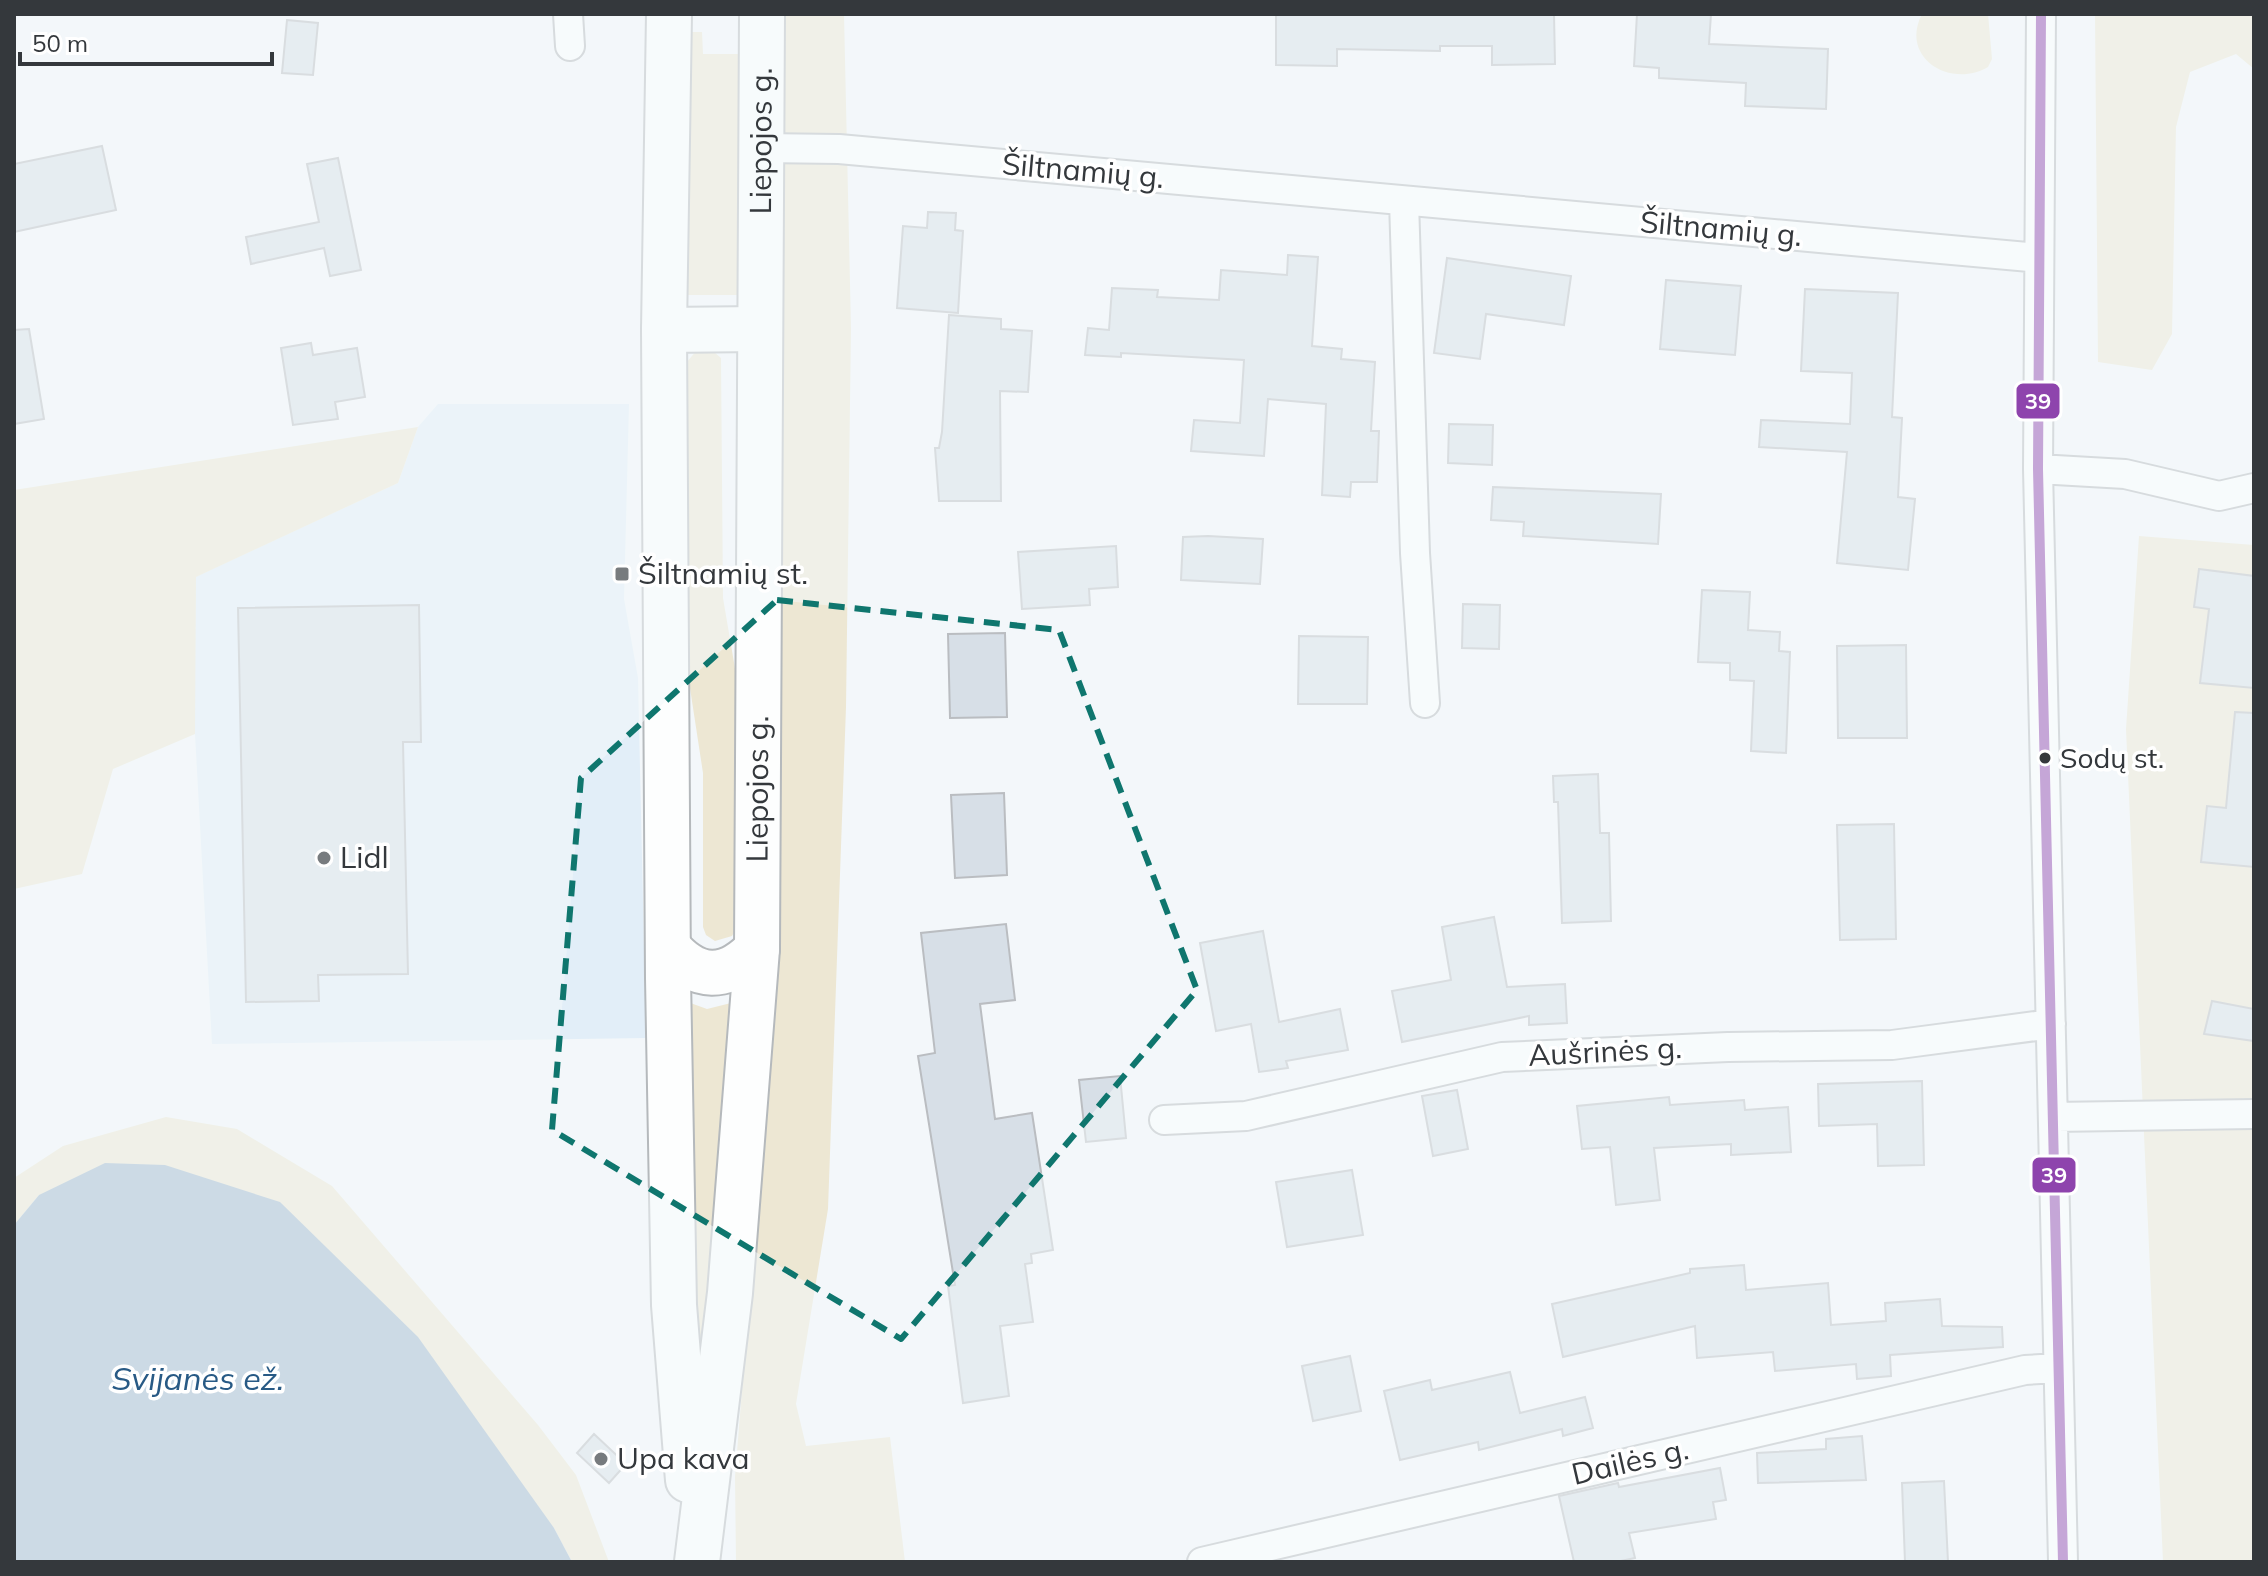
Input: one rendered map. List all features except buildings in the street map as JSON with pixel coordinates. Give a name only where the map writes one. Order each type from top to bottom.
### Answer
[{"type":"main road","name":"Liepojos g.","points":[[669,14],[664,330],[674,1305],[696,1562]]},
{"type":"main road","name":"Liepojos g.","points":[[696,1562],[730,1293],[757,949],[762,14]]},
{"type":"main road","points":[[664,330],[759,329]]},
{"type":"main road","points":[[668,947],[682,964],[701,973],[732,969],[757,949]]},
{"type":"street","points":[[568,14],[570,46]]},
{"type":"street","points":[[2041,14],[2038,469],[2063,1562]]},
{"type":"street","name":"Šiltnamių g.","points":[[762,148],[839,149],[2039,258]]},
{"type":"street","points":[[1404,201],[1415,553],[1425,703]]},
{"type":"street","points":[[2038,469],[2125,474],[2254,505]]},
{"type":"street","points":[[2219,496],[2254,488]]},
{"type":"street","name":"Aušrinės g.","points":[[1164,1120],[1246,1116],[1502,1057],[1728,1047],[1892,1045],[2051,1024]]},
{"type":"street","points":[[2053,1117],[2254,1114]]},
{"type":"street","name":"Dailės g.","points":[[1202,1562],[2025,1370],[2058,1368]]},
{"type":"highlighted area","points":[[777,600],[1059,630],[1197,990],[901,1339],[552,1130],[581,778]]},
{"type":"shaded area","points":[[784,14],[844,14],[851,328],[846,707],[828,1209],[796,1404],[806,1446],[890,1437],[905,1562],[736,1562],[735,1477],[779,929]]},
{"type":"shaded area","points":[[1922,14],[1988,14],[1992,59],[1988,67],[1974,73],[1959,74],[1945,72],[1932,65],[1917,44]]},
{"type":"shaded area","points":[[2095,14],[2254,14],[2254,69],[2236,54],[2190,72],[2176,127],[2172,334],[2152,370],[2098,362]]},
{"type":"shaded area","points":[[687,32],[702,32],[703,54],[740,54],[740,295],[687,295]]},
{"type":"shaded area","points":[[697,350],[714,352],[721,358],[723,598],[739,692],[737,927],[732,936],[715,941],[706,935],[703,927],[703,773],[686,662],[686,363]]},
{"type":"shaded area","points":[[438,404],[629,404],[624,599],[638,678],[646,1038],[212,1044],[195,734],[195,577],[398,483],[418,427]]},
{"type":"shaded area","points":[[418,427],[398,483],[196,577],[195,734],[113,769],[82,874],[14,889],[14,490]]},
{"type":"shaded area","points":[[2139,536],[2254,545],[2254,1562],[2163,1562],[2126,729]]},
{"type":"shaded area","points":[[685,1001],[707,1009],[731,1003],[704,1331],[702,1341],[695,1345]]},
{"type":"shaded area","points":[[166,1117],[237,1129],[332,1186],[538,1425],[576,1475],[609,1562],[572,1562],[554,1528],[39,1195],[14,1225],[14,1178],[63,1146]]},
{"type":"water","name":"Svijanės ež.","points":[[105,1163],[165,1165],[280,1202],[418,1337],[554,1528],[572,1562],[14,1562],[14,1225],[39,1195]]},
{"type":"transit line","name":"39","points":[[2041,14],[2038,469],[2063,1562]]},
{"type":"place","name":"Šiltnamių st.","points":[[622,574]]},
{"type":"place","name":"Sodų st.","points":[[2045,758]]},
{"type":"place","name":"Lidl","points":[[324,858]]},
{"type":"place","name":"Upa kava","points":[[601,1459]]}]
